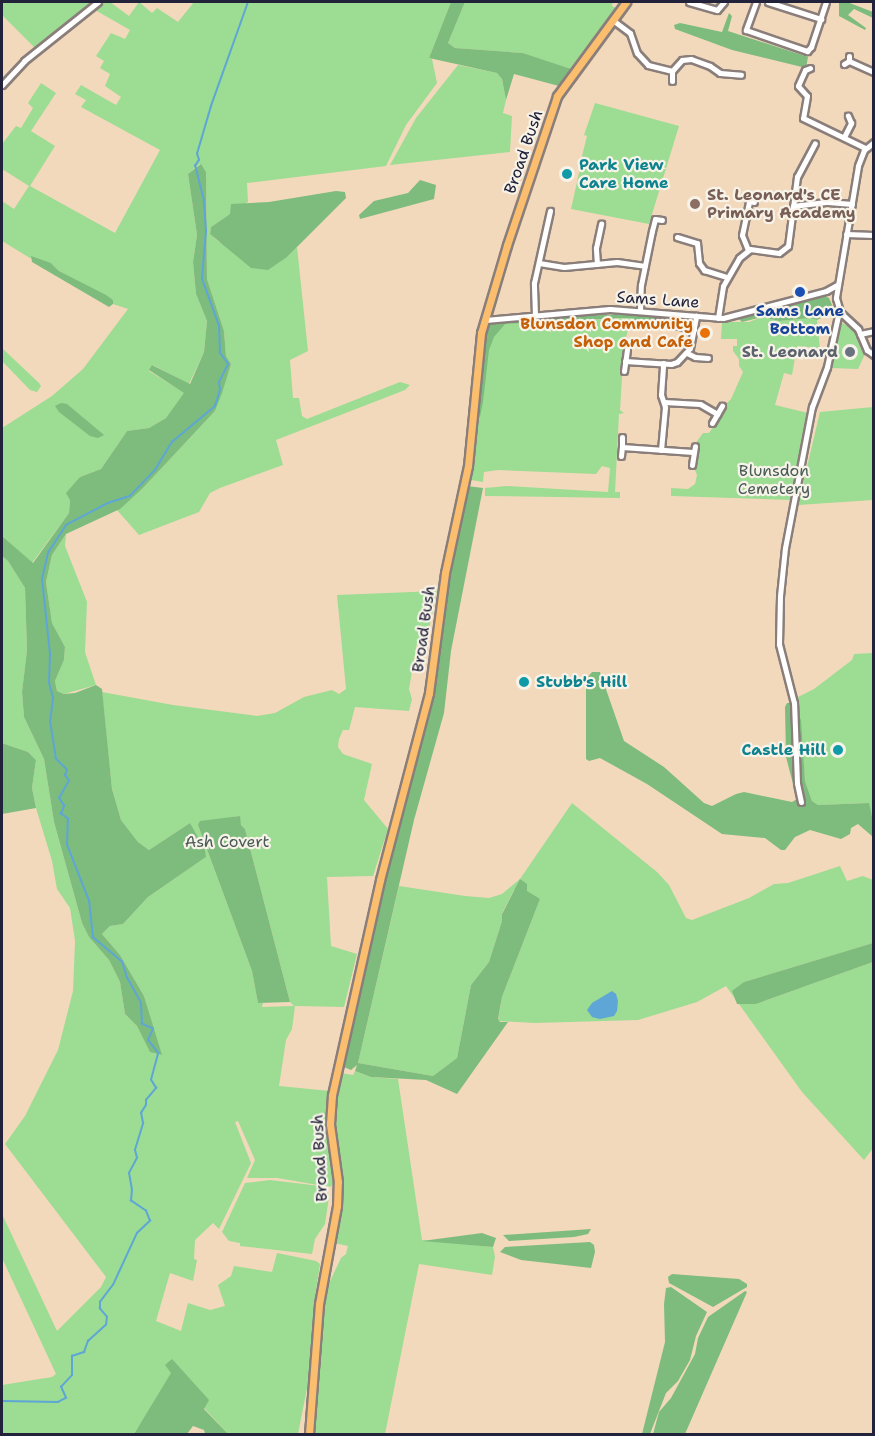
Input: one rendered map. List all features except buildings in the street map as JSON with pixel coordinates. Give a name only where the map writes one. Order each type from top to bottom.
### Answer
[{"type":"main road","name":"Broad Bush","points":[[309,1434],[322,1283],[338,1194],[330,1131],[332,1095],[380,880],[429,693],[446,573],[468,466],[477,360],[484,320],[557,96],[626,2]]},
{"type":"street","points":[[2,85],[36,51],[98,2]]},
{"type":"street","points":[[689,2],[717,10],[724,2]]},
{"type":"street","points":[[756,2],[746,30],[804,50],[811,47],[826,2]]},
{"type":"street","points":[[768,2],[821,19]]},
{"type":"street","points":[[614,21],[632,35],[642,61],[672,71]]},
{"type":"street","points":[[672,81],[672,71],[682,60],[690,58],[710,66],[717,72],[741,75]]},
{"type":"street","points":[[848,60],[873,72]]},
{"type":"street","points":[[810,68],[805,70],[798,86],[807,96],[803,118],[865,148]]},
{"type":"street","points":[[844,137],[851,123],[848,116]]},
{"type":"street","points":[[801,802],[797,783],[794,707],[779,644],[780,596],[785,548],[812,407],[826,372],[839,311],[836,298],[837,285],[858,166],[865,148],[873,142]]},
{"type":"street","points":[[748,250],[779,253],[788,246],[798,173],[815,143]]},
{"type":"street","points":[[748,250],[742,235],[749,201],[754,202]]},
{"type":"street","points":[[793,206],[828,202],[852,204]]},
{"type":"street","points":[[535,315],[534,289],[551,222],[550,211]]},
{"type":"street","points":[[640,310],[647,240],[655,219],[662,220]]},
{"type":"street","points":[[597,264],[596,248],[602,231],[601,224]]},
{"type":"street","points":[[846,234],[873,235]]},
{"type":"street","points":[[678,237],[697,243],[699,263],[704,270],[727,277]]},
{"type":"street","points":[[718,318],[721,291],[727,277],[748,250]]},
{"type":"street","points":[[539,263],[564,267],[621,262],[645,266]]},
{"type":"street","name":"Sams Lane","points":[[484,320],[587,310],[640,310],[718,318],[825,291],[837,285]]},
{"type":"street","points":[[825,291],[836,298]]},
{"type":"street","points":[[839,311],[860,334],[867,350],[873,355]]},
{"type":"street","points":[[625,361],[673,364],[687,353],[696,316]]},
{"type":"street","points":[[660,324],[694,329]]},
{"type":"street","points":[[860,334],[873,331]]},
{"type":"street","points":[[624,371],[627,349]]},
{"type":"street","points":[[687,353],[694,357],[708,358]]},
{"type":"street","points":[[661,450],[664,402],[661,394],[663,363]]},
{"type":"street","points":[[664,402],[700,404],[717,414]]},
{"type":"street","points":[[712,423],[722,406]]},
{"type":"street","points":[[621,456],[622,437]]},
{"type":"street","points":[[622,447],[661,450],[694,449],[692,465]]},
{"type":"green space","points":[[2,2],[91,2],[36,49],[2,15]]},
{"type":"green space","points":[[104,2],[110,2],[129,16],[139,2],[152,13],[157,8],[178,22],[194,2],[451,2],[429,58],[432,59],[437,83],[406,125],[386,166],[247,183],[248,202],[211,227],[210,234],[219,242],[287,257],[297,247],[308,351],[290,360],[293,398],[299,398],[302,416],[307,419],[400,382],[410,385],[405,390],[276,440],[283,465],[220,488],[210,493],[199,512],[139,535],[117,510],[143,488],[215,411],[231,364],[226,356],[224,331],[207,279],[206,172],[200,164],[188,174],[197,235],[193,262],[196,294],[207,321],[204,352],[189,384],[153,365],[149,371],[185,393],[166,418],[149,428],[127,431],[101,469],[80,477],[70,500],[69,513],[32,563],[2,536],[2,428],[52,396],[83,369],[128,309],[113,304],[113,300],[59,271],[51,263],[30,258],[2,241],[2,201],[14,209],[29,186],[2,169],[2,144],[16,126],[21,128],[33,108],[28,103],[41,83],[56,93],[31,131],[55,146],[30,186],[115,233],[160,150],[81,107],[86,100],[75,94],[81,85],[116,105],[121,97],[105,86],[110,74],[100,68],[104,61],[96,56],[111,33],[125,39],[130,30],[95,10]]},
{"type":"green space","points":[[451,2],[465,2],[448,43],[455,48],[523,53],[571,69],[559,86],[514,74],[506,100],[502,79],[497,73],[429,58]]},
{"type":"green space","points":[[465,2],[613,2],[612,6],[616,8],[570,69],[523,53],[455,48],[448,43]]},
{"type":"green space","points":[[839,2],[847,2],[873,12],[873,18],[854,9],[848,15],[866,28],[865,30],[839,16]]},
{"type":"green space","points":[[729,13],[732,16],[728,31],[808,57],[806,68],[732,50],[675,29],[674,25],[680,23],[722,32]]},
{"type":"green space","points":[[458,65],[497,73],[502,79],[506,100],[503,113],[512,116],[510,152],[390,165],[416,118]]},
{"type":"green space","points":[[595,103],[679,126],[649,224],[571,209],[579,173],[585,158],[582,156],[587,136],[584,135]]},
{"type":"green space","points":[[201,164],[206,172],[207,279],[224,331],[226,356],[231,364],[222,393],[215,411],[143,488],[120,509],[66,534],[52,555],[46,582],[52,623],[65,647],[64,660],[55,681],[57,691],[64,694],[75,693],[96,685],[102,689],[112,789],[121,820],[138,842],[149,850],[190,823],[205,850],[206,857],[148,897],[123,924],[110,926],[102,934],[120,955],[144,996],[162,1055],[150,1052],[137,1026],[125,1014],[120,982],[109,960],[89,937],[82,923],[54,822],[44,759],[24,717],[22,692],[27,650],[25,588],[8,561],[2,556],[2,536],[33,563],[69,513],[70,500],[66,493],[80,477],[101,469],[127,431],[149,428],[166,418],[184,393],[149,370],[152,365],[190,384],[204,352],[207,321],[196,294],[193,262],[197,235],[188,174]]},
{"type":"green space","points":[[420,180],[436,185],[434,199],[360,219],[359,215],[374,201],[408,193]]},
{"type":"green space","points":[[336,191],[345,192],[346,198],[287,257],[268,270],[251,268],[210,234],[211,227],[230,214],[231,204],[269,202]]},
{"type":"green space","points":[[31,256],[51,263],[59,271],[106,295],[113,300],[113,304],[109,307],[32,262]]},
{"type":"green space","points":[[823,295],[829,298],[833,307],[829,314],[817,320],[810,318],[779,321],[762,317],[742,322],[739,319],[742,316]]},
{"type":"green space","points":[[624,314],[674,315],[688,320],[687,323],[663,319],[634,323],[634,318],[623,318],[505,324],[494,337],[489,350],[483,402],[480,417],[477,419],[475,416],[480,354],[488,324],[537,318]]},
{"type":"green space","name":"Blunsdon Cemetery","points":[[762,317],[779,321],[810,318],[817,320],[820,348],[797,346],[792,375],[784,373],[775,405],[808,413],[791,500],[671,496],[671,488],[688,489],[695,484],[697,475],[693,465],[698,447],[695,444],[703,433],[709,433],[714,426],[724,406],[731,399],[743,372],[739,366],[739,359],[733,351],[733,346],[737,346],[737,339],[721,339],[722,322],[749,322]]},
{"type":"green space","points":[[634,318],[624,345],[620,410],[624,413],[619,414],[615,492],[620,492],[620,498],[485,496],[485,488],[507,486],[608,492],[610,468],[602,466],[596,474],[498,470],[484,472],[483,482],[465,479],[476,421],[484,349],[490,324]]},
{"type":"green space","points":[[842,323],[856,330],[866,352],[858,369],[831,368],[836,326]]},
{"type":"green space","points":[[2,348],[39,383],[41,386],[37,392],[30,390],[2,361]]},
{"type":"green space","points":[[61,403],[67,404],[104,435],[98,438],[90,436],[59,412],[55,406]]},
{"type":"green space","points":[[873,407],[873,500],[798,505],[820,412]]},
{"type":"green space","points":[[467,486],[483,488],[451,651],[444,713],[414,820],[358,1063],[433,1076],[457,1058],[471,985],[489,962],[502,921],[502,914],[520,879],[527,884],[527,891],[540,899],[502,997],[498,1019],[500,1022],[508,1022],[457,1094],[426,1080],[371,1077],[355,1071],[357,1065],[351,1070],[344,1067],[343,1058],[369,944],[435,685],[442,625]]},
{"type":"green space","points":[[66,534],[65,546],[87,602],[85,652],[96,685],[64,694],[57,691],[55,681],[64,660],[65,647],[52,623],[46,582],[52,555]]},
{"type":"green space","points":[[2,556],[8,561],[25,588],[27,650],[22,692],[24,717],[44,759],[54,822],[82,923],[89,937],[109,960],[120,982],[125,1014],[137,1026],[150,1051],[161,1055],[144,996],[120,955],[102,934],[110,926],[123,924],[148,897],[206,857],[190,823],[149,850],[138,842],[121,820],[112,789],[102,692],[173,705],[257,716],[275,713],[304,697],[332,690],[339,694],[346,689],[337,595],[437,591],[426,643],[417,643],[409,689],[412,699],[409,711],[355,707],[349,730],[343,730],[339,739],[338,747],[343,754],[372,764],[364,800],[388,829],[373,876],[327,877],[331,946],[357,954],[344,1007],[295,1006],[292,1029],[286,1040],[279,1086],[330,1091],[327,1129],[334,1184],[330,1187],[277,1178],[247,1178],[255,1160],[238,1121],[235,1122],[251,1163],[219,1229],[213,1223],[195,1240],[194,1259],[197,1260],[193,1281],[170,1273],[156,1321],[181,1331],[188,1303],[210,1310],[225,1306],[218,1285],[231,1276],[234,1266],[272,1272],[277,1253],[316,1261],[320,1264],[315,1296],[310,1373],[298,1434],[228,1434],[172,1373],[134,1434],[2,1434],[2,1385],[52,1377],[56,1374],[2,1258],[2,1214],[57,1331],[101,1287],[106,1277],[5,1144],[25,1116],[58,1050],[73,991],[75,941],[70,908],[57,889],[52,861],[36,808],[32,788],[36,760],[28,752],[2,743]],"holes":[[[239,816],[241,825],[245,829],[290,1002],[294,1006],[262,1007],[263,1003],[258,1003],[252,971],[198,825]]]},
{"type":"green space","name":"Castle Hill","points":[[873,653],[873,822],[868,803],[818,805],[812,801],[805,781],[798,697],[814,689],[852,660],[854,654]]},
{"type":"green space","points":[[592,672],[600,672],[624,741],[664,767],[704,803],[712,806],[744,792],[792,802],[797,799],[786,757],[785,707],[787,703],[791,703],[801,720],[805,781],[812,801],[818,805],[869,803],[873,837],[858,824],[851,828],[850,834],[841,839],[810,830],[795,837],[785,850],[781,850],[765,838],[722,834],[647,784],[600,758],[589,761],[586,759],[586,679]]},
{"type":"green space","points":[[2,743],[28,752],[36,760],[32,788],[36,808],[2,814]]},
{"type":"green space","points":[[572,803],[657,872],[669,885],[686,918],[692,920],[749,898],[774,884],[788,883],[840,866],[847,881],[863,876],[873,880],[873,943],[744,982],[756,1004],[873,962],[874,1147],[864,1160],[802,1092],[726,986],[697,1002],[638,1020],[535,1023],[498,1021],[502,997],[540,899],[514,890],[502,913],[502,921],[489,962],[471,985],[457,1058],[433,1076],[358,1063],[399,886],[489,898],[502,894],[520,879]]},
{"type":"green space","name":"Ash Covert","points":[[240,816],[290,1002],[258,1003],[252,971],[198,825],[200,821]]},
{"type":"green space","points":[[873,943],[873,962],[756,1004],[737,1004],[732,991],[744,982]]},
{"type":"green space","points":[[355,1071],[371,1077],[398,1079],[422,1240],[493,1247],[495,1257],[492,1275],[419,1264],[385,1434],[313,1434],[324,1294],[348,1246],[334,1243],[343,1191],[335,1120],[341,1073],[353,1075]]},
{"type":"green space","points":[[270,1180],[320,1186],[327,1189],[329,1197],[325,1224],[315,1239],[312,1254],[240,1246],[240,1243],[229,1241],[222,1232],[245,1183]]},
{"type":"green space","points":[[591,1229],[588,1234],[574,1237],[509,1241],[503,1235]]},
{"type":"green space","points":[[482,1233],[496,1238],[493,1247],[422,1241]]},
{"type":"green space","points":[[590,1242],[594,1245],[595,1252],[591,1268],[521,1260],[500,1252],[505,1247]]},
{"type":"green space","points":[[672,1274],[739,1279],[747,1284],[747,1287],[713,1307],[669,1283],[668,1277]]},
{"type":"green space","points":[[671,1287],[707,1312],[696,1336],[690,1360],[678,1381],[666,1393],[650,1434],[642,1434],[665,1342],[664,1304],[666,1288]]},
{"type":"green space","points":[[745,1291],[747,1292],[685,1434],[653,1434],[659,1412],[671,1398],[695,1354],[698,1338],[708,1317]]},
{"type":"green space","points":[[172,1359],[209,1400],[204,1409],[228,1434],[205,1434],[204,1430],[193,1426],[187,1434],[134,1434],[171,1373],[165,1365]]},
{"type":"water","points":[[612,991],[616,994],[618,1001],[614,1016],[600,1019],[592,1017],[587,1010],[592,1003]]},
{"type":"waterway","points":[[2,1401],[58,1402],[66,1398],[61,1387],[72,1375],[72,1356],[84,1352],[88,1341],[106,1325],[107,1317],[100,1309],[100,1302],[113,1285],[137,1233],[150,1221],[146,1211],[131,1201],[129,1173],[137,1158],[135,1150],[143,1123],[141,1113],[146,1100],[156,1088],[151,1080],[158,1053],[148,1040],[153,1029],[142,1024],[141,1003],[127,978],[122,962],[93,938],[89,901],[67,845],[68,819],[61,814],[64,806],[59,798],[69,781],[65,775],[67,770],[56,759],[50,723],[53,698],[49,683],[50,654],[42,579],[48,553],[66,525],[108,503],[130,496],[155,470],[172,442],[215,406],[220,390],[219,382],[228,364],[220,353],[219,326],[202,279],[206,231],[204,201],[195,166],[199,160],[197,154],[211,106],[248,2]]},
{"type":"place","name":"Park View Care Home","points":[[567,174]]},
{"type":"place","name":"St. Leonard's CE Primary Academy","points":[[695,204]]},
{"type":"place","name":"Sams Lane Bottom","points":[[800,292]]},
{"type":"place","name":"Blunsdon Community Shop and Cafe","points":[[705,333]]},
{"type":"place","name":"St. Leonard","points":[[850,352]]},
{"type":"place","name":"Stubb's Hill","points":[[524,682]]},
{"type":"place","name":"Castle Hill","points":[[838,750]]}]
